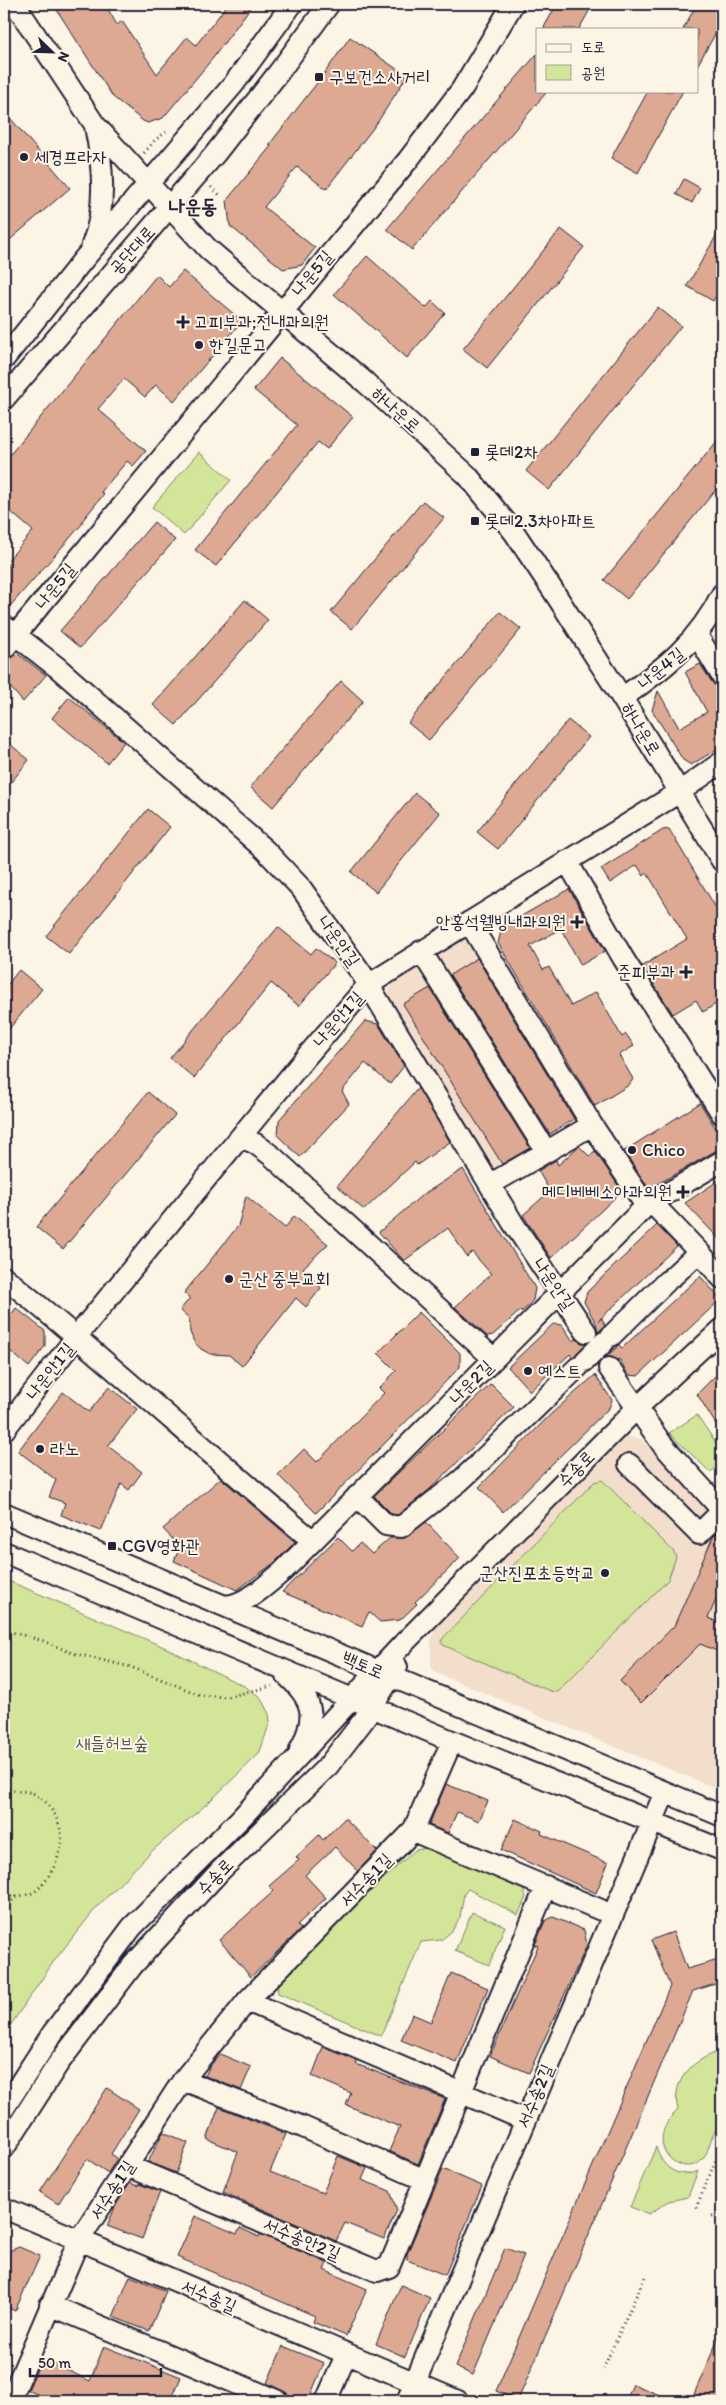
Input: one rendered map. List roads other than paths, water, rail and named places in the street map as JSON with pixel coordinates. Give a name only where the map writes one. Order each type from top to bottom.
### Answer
[{"type":"street","name":"하나운로","points":[[15,4],[95,125],[208,249],[366,383],[467,475],[514,532],[622,698],[678,793],[722,861]]},
{"type":"street","name":"공단대로","points":[[4,359],[83,260],[233,85],[292,4]]},
{"type":"street","name":"공단대로","points":[[4,399],[170,207],[280,72],[329,4]]},
{"type":"street","name":"나운5길","points":[[8,636],[408,160],[462,89],[513,4]]},
{"type":"street","points":[[4,349],[83,260],[96,235],[102,197],[100,150],[95,125]]},
{"type":"street","points":[[4,413],[69,322]]},
{"type":"street","name":"나운4길","points":[[622,698],[665,668],[697,635],[712,614],[722,594]]},
{"type":"street","name":"나운4길","points":[[697,635],[722,676]]},
{"type":"street","name":"나운안길","points":[[8,636],[58,668],[265,850],[301,888],[338,938],[522,1237],[597,1351],[662,1444],[722,1510]]},
{"type":"street","name":"나운안1길","points":[[4,1430],[77,1336],[368,985],[678,793],[722,762]]},
{"type":"street","points":[[567,862],[623,958],[722,1114]]},
{"type":"street","points":[[469,922],[592,1125],[649,1205],[699,1252],[722,1278]]},
{"type":"street","points":[[421,951],[546,1151]]},
{"type":"street","points":[[491,1184],[592,1125]]},
{"type":"street","points":[[241,1137],[256,1144],[272,1156],[494,1359]]},
{"type":"street","name":"나운2길","points":[[225,1606],[255,1593],[282,1572],[559,1292],[649,1205],[722,1161]]},
{"type":"street","points":[[357,1496],[386,1525],[401,1527],[460,1482],[699,1252]]},
{"type":"street","name":"나운안1길","points":[[4,1276],[77,1336]]},
{"type":"street","name":"수송로","points":[[4,2108],[52,2034],[132,1927],[282,1774],[353,1698],[384,1674],[433,1613],[637,1408],[722,1329]]},
{"type":"street","points":[[77,1336],[313,1541]]},
{"type":"street","points":[[629,1464],[699,1534],[722,1510]]},
{"type":"street","name":"백토로","points":[[4,1513],[722,1816]]},
{"type":"street","name":"백토로","points":[[4,1552],[274,1664],[452,1741],[722,1850]]},
{"type":"street","points":[[274,1664],[301,1688],[312,1709],[310,1725],[301,1747],[282,1774]]},
{"type":"street","name":"수송로","points":[[4,2148],[58,2064],[133,1965],[220,1870],[328,1766],[372,1706],[384,1674]]},
{"type":"street","points":[[452,1741],[413,1831],[601,1910]]},
{"type":"street","name":"서수송2길","points":[[411,2392],[665,1792]]},
{"type":"street","name":"서수송1길","points":[[18,2399],[50,2305],[79,2240],[183,2080],[247,2001],[413,1831]]},
{"type":"street","name":"서수송안2길","points":[[128,2166],[376,2271],[389,2267],[546,1886]]},
{"type":"street","points":[[247,2001],[525,2120]]},
{"type":"street","points":[[183,2080],[303,2127],[425,2180]]},
{"type":"street","name":"서수송길","points":[[4,2208],[346,2355],[411,2392],[458,2401]]},
{"type":"street","points":[[50,2305],[278,2401]]},
{"type":"street","points":[[326,2401],[346,2355]]},
{"type":"place","name":"구보건소사거리","points":[[319,77]]},
{"type":"place","name":"세경프라자","points":[[24,157]]},
{"type":"place","name":"고피부과;전내과의원","points":[[183,322]]},
{"type":"place","name":"한길문고","points":[[199,345]]},
{"type":"place","name":"롯데2차","points":[[475,452]]},
{"type":"place","name":"롯데2.3차아파트","points":[[475,521]]},
{"type":"place","name":"안홍석웰빙내과의원","points":[[577,922]]},
{"type":"place","name":"준피부과","points":[[686,972]]},
{"type":"place","name":"Chico","points":[[632,1150]]},
{"type":"place","name":"메디베베소아과의원","points":[[683,1192]]},
{"type":"place","name":"군산 중부교회","points":[[229,1279]]},
{"type":"place","name":"예스트","points":[[528,1371]]},
{"type":"place","name":"라노","points":[[40,1449]]},
{"type":"place","name":"CGV영화관","points":[[112,1546]]},
{"type":"place","name":"군산진포초등학교","points":[[605,1573]]},
{"type":"district","name":"나운동","points":[[193,206]]},
{"type":"park label","name":"새들허브숲","points":[[112,1743]]}]
